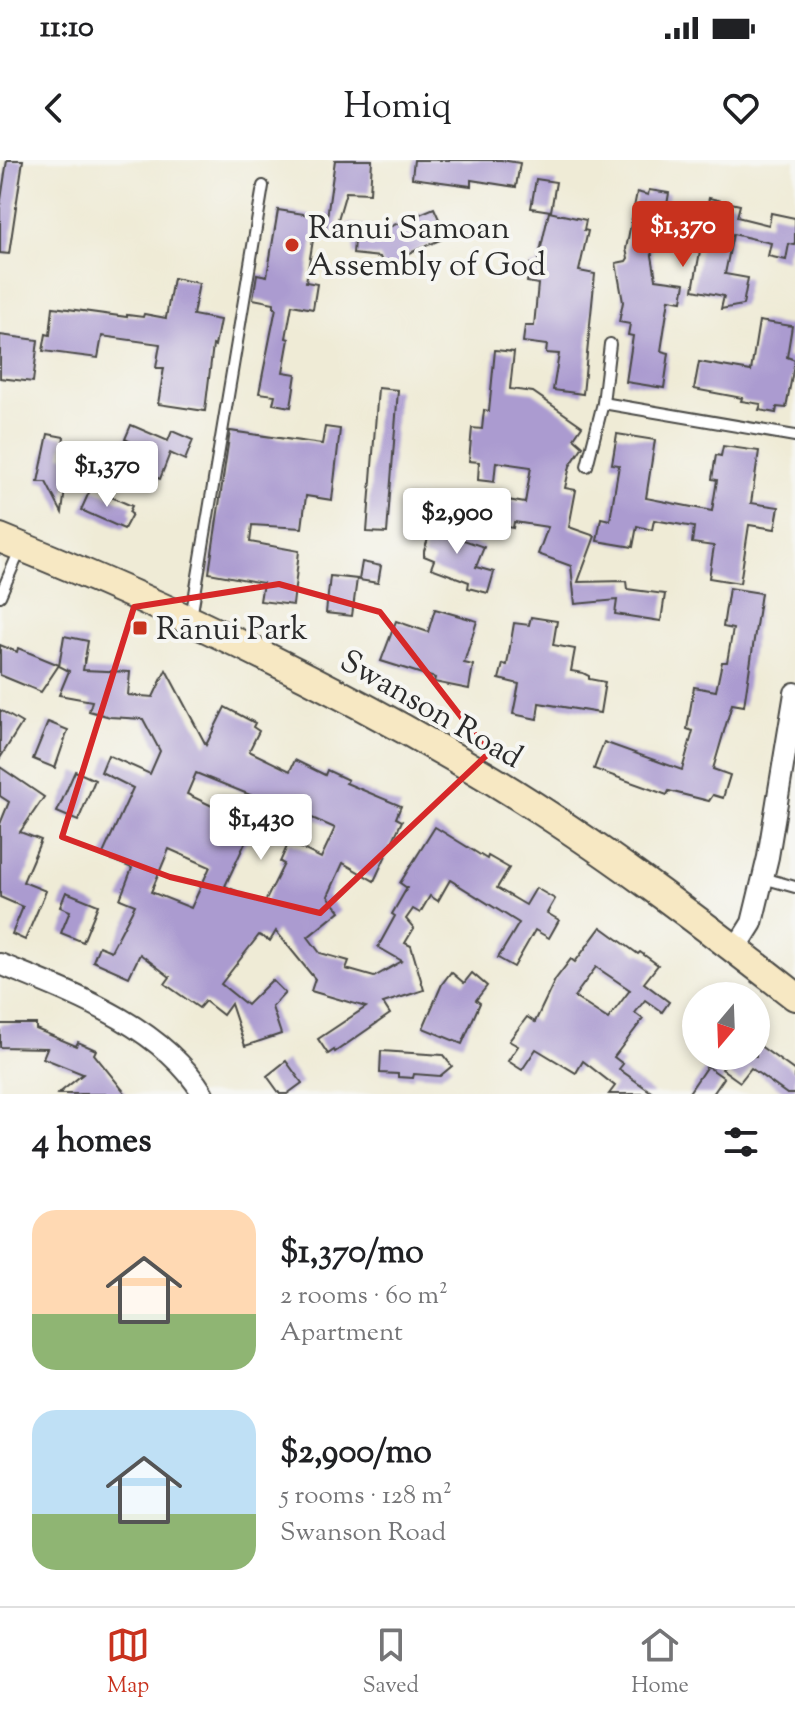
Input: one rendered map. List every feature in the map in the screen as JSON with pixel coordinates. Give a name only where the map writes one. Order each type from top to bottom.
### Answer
[{"type":"main road","name":"Swanson Road","points":[[11,543],[190,619],[354,700],[497,783],[636,874],[795,996]]},
{"type":"street","points":[[735,950],[752,923],[788,783],[795,693]]},
{"type":"street","points":[[0,964],[88,1001],[149,1036],[203,1094]]},
{"type":"lane","points":[[190,619],[263,186]]},
{"type":"lane","points":[[587,466],[603,403],[610,344]]},
{"type":"lane","points":[[603,403],[795,436]]},
{"type":"lane","points":[[0,596],[11,543]]},
{"type":"lane","points":[[763,878],[795,887]]},
{"type":"highlighted area","points":[[279,584],[380,612],[489,753],[320,913],[170,877],[62,837],[134,607]]},
{"type":"building","points":[[7,160],[23,160],[9,254],[0,253],[0,206]]},
{"type":"building","points":[[335,160],[372,160],[370,193],[346,192],[334,233],[325,232]]},
{"type":"building","points":[[414,160],[501,160],[520,163],[516,187],[471,180],[471,186],[412,178]]},
{"type":"building","points":[[536,179],[556,182],[551,211],[531,208]]},
{"type":"building","points":[[649,190],[669,193],[667,205],[706,211],[709,198],[740,205],[737,217],[769,225],[771,213],[795,218],[795,245],[789,244],[786,260],[768,256],[771,243],[733,234],[725,274],[748,278],[743,305],[721,309],[724,296],[693,290],[701,246],[649,238],[656,279],[685,283],[682,301],[669,299],[661,351],[669,353],[664,388],[626,382],[633,336],[628,335],[630,324],[619,322],[623,302],[616,263],[628,258],[626,249],[637,192],[648,195]]},
{"type":"building","points":[[434,208],[447,237],[405,255],[408,263],[386,272],[380,257],[353,254],[354,240],[344,238],[347,223],[387,228]]},
{"type":"building","name":"Ranui Samoan Assembly of God","points":[[278,210],[317,216],[306,282],[317,284],[313,309],[292,305],[286,338],[289,339],[283,372],[296,374],[291,407],[273,404],[275,395],[259,393],[276,308],[274,303],[253,299],[257,274],[267,276]]},
{"type":"building","points":[[549,212],[586,220],[584,230],[588,231],[579,271],[595,274],[583,394],[553,390],[559,354],[546,353],[547,345],[523,342],[525,326],[534,326],[538,284],[527,282],[530,264],[537,265]]},
{"type":"building","points":[[173,278],[199,283],[193,315],[220,320],[213,345],[205,411],[158,404],[164,368],[156,368],[160,344],[102,336],[98,358],[43,351],[46,334],[50,335],[53,307],[127,317],[143,317],[144,314],[166,318]]},
{"type":"building","points":[[759,321],[792,326],[787,357],[795,360],[786,408],[777,407],[776,413],[759,410],[761,404],[694,389],[699,362],[751,371]]},
{"type":"building","points":[[0,335],[38,340],[33,382],[0,378]]},
{"type":"building","points":[[495,350],[514,352],[510,389],[533,392],[582,426],[574,438],[583,446],[570,466],[565,488],[576,490],[569,527],[595,536],[578,582],[626,581],[627,589],[665,594],[661,621],[615,614],[617,600],[575,604],[571,566],[538,554],[548,527],[514,522],[513,528],[498,525],[502,499],[525,503],[531,467],[496,462],[494,482],[478,480],[479,462],[469,461],[472,428],[482,429],[484,410],[489,411]]},
{"type":"building","points":[[378,388],[398,390],[387,533],[367,532]]},
{"type":"building","points":[[131,425],[168,441],[172,431],[193,440],[185,460],[170,453],[160,479],[145,473],[148,465],[138,461],[141,456],[127,450],[131,442],[125,439]]},
{"type":"building","points":[[325,427],[340,429],[332,500],[306,496],[302,528],[252,525],[250,542],[299,551],[293,605],[260,601],[263,583],[209,573],[230,431],[322,444]]},
{"type":"building","points":[[48,434],[64,437],[61,456],[69,456],[62,513],[46,482],[38,482]]},
{"type":"building","points":[[617,434],[655,440],[646,498],[712,511],[717,480],[712,479],[716,455],[721,456],[723,446],[759,451],[751,503],[779,507],[775,529],[749,525],[740,583],[709,578],[714,546],[692,543],[694,527],[654,520],[652,530],[637,526],[633,547],[597,541],[601,518],[610,520],[619,465],[612,464]]},
{"type":"building","points":[[91,488],[132,506],[129,512],[132,514],[124,529],[81,510]]},
{"type":"building","points":[[436,515],[454,522],[449,535],[484,547],[476,567],[494,572],[488,593],[468,588],[469,582],[431,568],[434,560],[424,556],[424,551]]},
{"type":"building","points":[[362,562],[381,566],[378,583],[359,580]]},
{"type":"building","points":[[330,576],[357,579],[352,616],[326,613]]},
{"type":"building","points":[[729,588],[761,593],[744,706],[732,704],[713,769],[730,775],[723,798],[713,795],[709,801],[669,791],[667,795],[594,769],[604,742],[682,770],[693,731],[687,729],[694,687],[716,691],[722,662],[727,662],[733,629],[723,627]]},
{"type":"building","points":[[435,609],[477,621],[464,663],[473,665],[469,689],[434,682],[435,678],[381,661],[396,621],[428,632]]},
{"type":"building","points":[[531,617],[557,621],[553,645],[575,649],[571,671],[605,682],[600,713],[539,703],[537,719],[513,714],[519,684],[499,679],[503,664],[507,665],[514,623],[529,625]]},
{"type":"building","points":[[64,636],[88,641],[83,670],[130,672],[128,695],[153,697],[166,670],[206,745],[225,707],[255,723],[253,727],[259,731],[249,751],[290,771],[295,760],[325,775],[327,770],[348,780],[346,783],[401,806],[396,818],[402,821],[374,881],[343,863],[328,896],[340,911],[308,937],[320,953],[349,961],[346,969],[374,977],[402,961],[378,947],[407,888],[400,883],[435,827],[487,859],[488,856],[509,868],[497,888],[526,905],[536,888],[555,899],[547,913],[559,920],[549,938],[535,930],[514,967],[498,958],[519,923],[450,880],[438,901],[430,896],[420,913],[413,909],[406,919],[414,928],[405,943],[411,946],[424,990],[383,1003],[390,1014],[328,1054],[318,1039],[366,1007],[311,991],[315,979],[276,931],[270,941],[259,935],[221,984],[247,1005],[272,980],[285,993],[272,1007],[281,1034],[245,1046],[231,1004],[223,1015],[205,1001],[199,1008],[165,984],[170,977],[140,954],[129,977],[93,961],[99,946],[111,951],[135,905],[120,899],[132,868],[102,856],[133,788],[101,772],[108,755],[150,774],[160,751],[143,719],[110,717],[89,711],[92,701],[59,695],[69,671],[59,666]],"holes":[[[196,773],[260,799],[262,796],[335,828],[321,858],[289,842],[280,862],[284,864],[264,904],[225,886],[256,827],[187,794]],[[169,849],[210,867],[191,908],[151,892]]]},
{"type":"building","points":[[0,645],[17,652],[18,648],[59,665],[41,692],[0,675]]},
{"type":"building","points":[[0,710],[22,723],[0,758]]},
{"type":"building","points":[[48,722],[68,730],[55,768],[33,759]]},
{"type":"building","points":[[0,767],[44,797],[20,832],[41,840],[23,882],[46,891],[25,940],[12,934],[23,907],[0,897],[0,824],[9,802],[0,796]]},
{"type":"building","points":[[75,771],[95,780],[78,821],[57,812]]},
{"type":"building","points":[[66,892],[98,905],[83,942],[61,933],[70,911],[60,907]]},
{"type":"building","points":[[601,927],[658,965],[644,983],[669,1002],[662,1012],[645,1000],[635,1013],[643,1019],[614,1057],[623,1064],[619,1069],[654,1094],[609,1094],[615,1086],[583,1061],[576,1073],[536,1049],[522,1070],[508,1061],[518,1046],[509,1041],[527,1017],[535,1022],[555,980],[571,959],[575,962]],"holes":[[[596,967],[630,990],[608,1019],[574,997]]]},
{"type":"building","points":[[451,972],[464,983],[472,973],[487,986],[476,1000],[480,1003],[462,1044],[423,1028],[442,984]]},
{"type":"building","points":[[0,1024],[36,1024],[36,1029],[76,1046],[78,1042],[96,1050],[94,1054],[126,1094],[58,1094],[83,1074],[43,1058],[47,1048],[0,1047]]},
{"type":"building","points":[[381,1051],[443,1055],[452,1066],[440,1076],[414,1074],[413,1078],[398,1077],[398,1074],[380,1073]]},
{"type":"building","points":[[770,1053],[795,1071],[795,1094],[787,1094],[754,1070],[770,1070]]},
{"type":"building","points":[[286,1061],[302,1083],[287,1094],[280,1094],[267,1076]]},
{"type":"building","points":[[704,1070],[713,1070],[724,1078],[713,1094],[688,1094]]},
{"type":"building","points":[[723,1070],[749,1070],[740,1082]]},
{"type":"place","name":"Ranui Samoan Assembly of God","points":[[292,245]]},
{"type":"place","name":"Rānui Park","points":[[140,628]]}]
